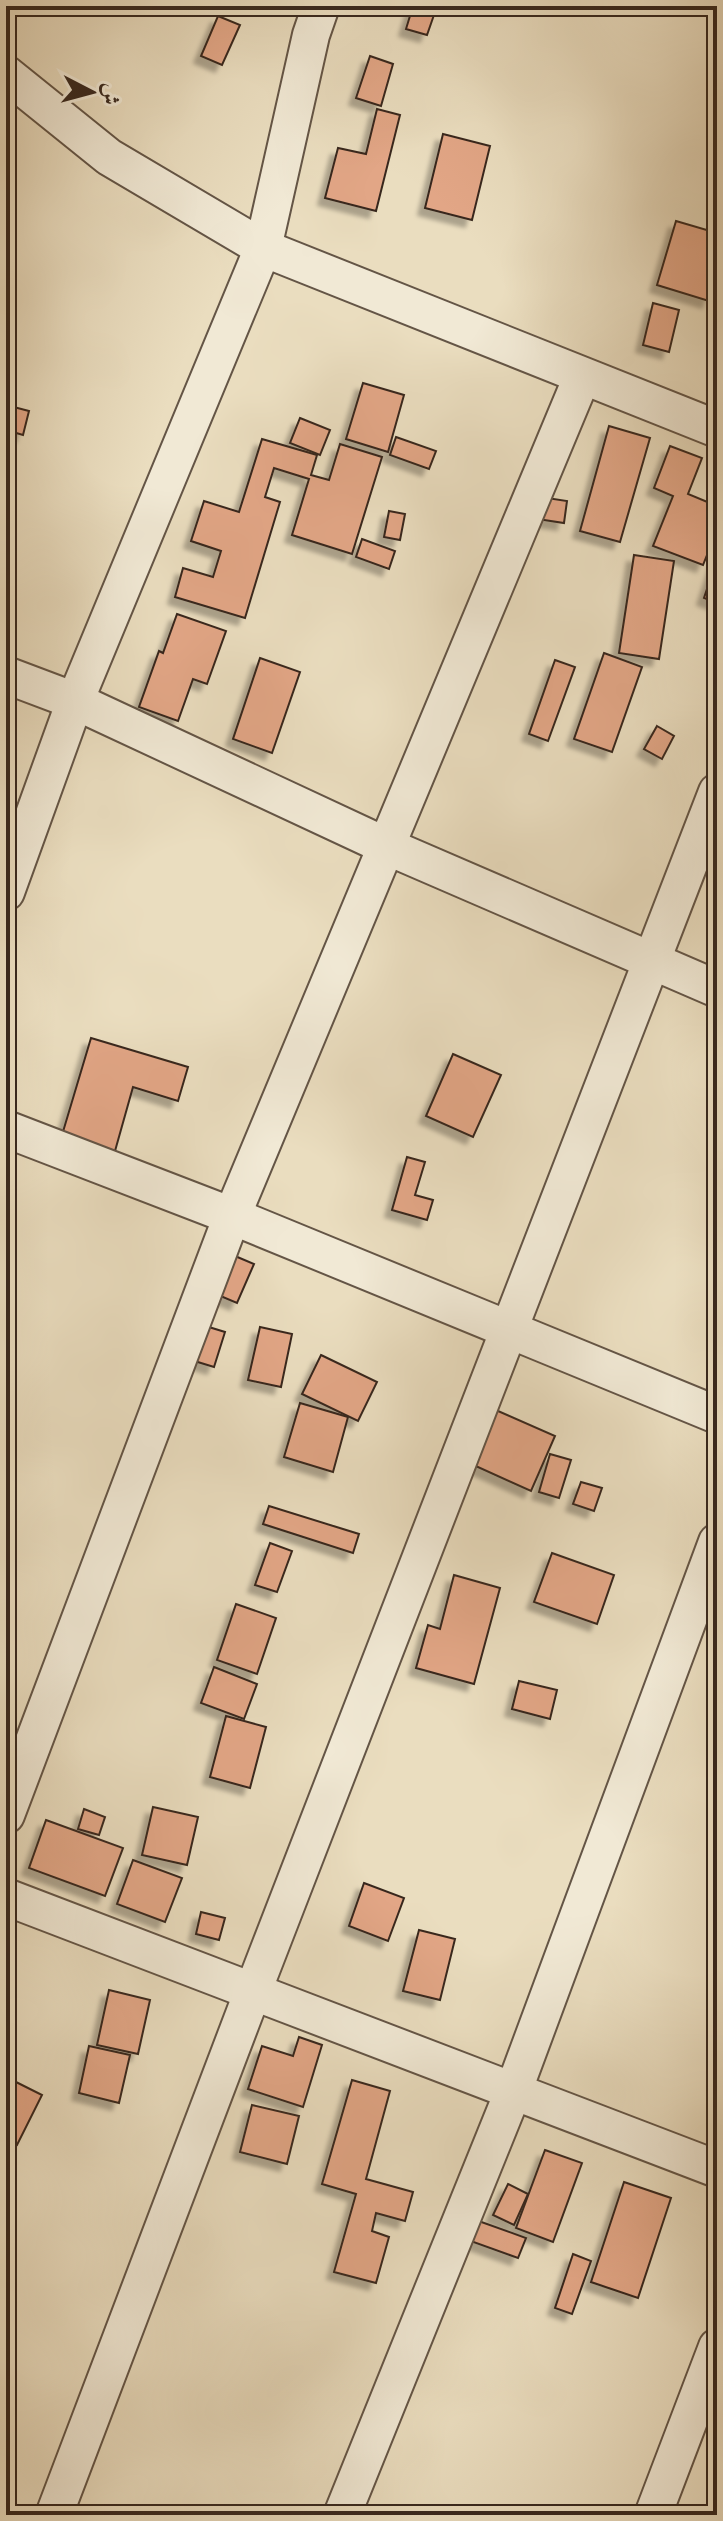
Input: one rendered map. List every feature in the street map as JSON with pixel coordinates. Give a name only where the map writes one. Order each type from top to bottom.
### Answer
[{"type":"street","points":[[6,892],[12,856],[263,248],[311,35],[321,6]]},
{"type":"street","points":[[6,74],[109,157],[263,248],[717,429]]},
{"type":"street","points":[[6,1815],[232,1216],[582,377]]},
{"type":"street","points":[[6,675],[75,701],[386,846],[717,989]]},
{"type":"street","points":[[54,2515],[253,1991],[717,792]]},
{"type":"street","points":[[6,1129],[232,1216],[717,1415]]},
{"type":"street","points":[[342,2515],[513,2092],[717,1542]]},
{"type":"street","points":[[6,1897],[717,2169]]},
{"type":"street","points":[[653,2515],[717,2347]]},
{"type":"building","points":[[413,6],[435,12],[427,35],[406,29]]},
{"type":"building","points":[[218,16],[240,25],[222,65],[201,56]]},
{"type":"building","points":[[370,56],[393,64],[381,106],[356,98]]},
{"type":"building","points":[[377,109],[400,115],[376,211],[325,198],[338,148],[366,154]]},
{"type":"building","points":[[443,134],[490,146],[472,220],[425,208]]},
{"type":"building","points":[[676,221],[717,233],[717,276],[709,301],[657,285]]},
{"type":"building","points":[[653,303],[679,310],[669,352],[643,345]]},
{"type":"building","points":[[363,383],[404,395],[388,452],[346,439]]},
{"type":"building","points":[[6,405],[29,411],[23,435],[6,430]]},
{"type":"building","points":[[300,418],[330,430],[320,455],[290,443]]},
{"type":"building","points":[[609,426],[650,438],[620,542],[580,531]]},
{"type":"building","points":[[396,437],[436,451],[429,469],[390,455]]},
{"type":"building","points":[[262,439],[317,455],[311,475],[329,480],[340,444],[382,457],[352,554],[292,535],[309,479],[274,468],[265,497],[280,502],[245,618],[175,597],[183,568],[213,577],[221,551],[191,541],[204,501],[239,512]]},
{"type":"building","points":[[670,446],[702,458],[688,494],[717,506],[717,530],[703,565],[653,546],[673,496],[654,488]]},
{"type":"building","points":[[534,496],[567,501],[564,523],[531,518]]},
{"type":"building","points":[[389,511],[405,514],[400,540],[384,537]]},
{"type":"building","points":[[362,539],[395,551],[389,569],[356,557]]},
{"type":"building","points":[[634,555],[674,561],[659,659],[619,653]]},
{"type":"building","points":[[717,559],[717,603],[704,598]]},
{"type":"building","points":[[177,614],[226,631],[207,684],[193,679],[178,721],[139,707],[159,651],[163,653]]},
{"type":"building","points":[[604,653],[642,667],[612,752],[574,739]]},
{"type":"building","points":[[260,658],[300,672],[272,753],[233,739]]},
{"type":"building","points":[[555,660],[575,667],[548,741],[529,734]]},
{"type":"building","points":[[657,726],[674,736],[662,759],[644,749]]},
{"type":"building","points":[[91,1038],[188,1067],[178,1101],[133,1087],[115,1151],[62,1135]]},
{"type":"building","points":[[453,1054],[501,1075],[473,1137],[426,1116]]},
{"type":"building","points":[[407,1157],[425,1162],[415,1195],[433,1200],[427,1220],[392,1210]]},
{"type":"building","points":[[235,1256],[254,1264],[237,1303],[218,1295]]},
{"type":"building","points":[[199,1324],[225,1332],[214,1367],[188,1359]]},
{"type":"building","points":[[260,1327],[292,1334],[281,1387],[248,1380]]},
{"type":"building","points":[[321,1355],[377,1382],[358,1421],[302,1394]]},
{"type":"building","points":[[300,1403],[348,1417],[333,1472],[284,1457]]},
{"type":"building","points":[[482,1404],[555,1436],[531,1491],[458,1458]]},
{"type":"building","points":[[550,1454],[571,1460],[559,1498],[539,1492]]},
{"type":"building","points":[[581,1482],[602,1488],[594,1511],[573,1504]]},
{"type":"building","points":[[269,1506],[359,1534],[353,1553],[263,1524]]},
{"type":"building","points":[[270,1543],[292,1551],[277,1592],[255,1585]]},
{"type":"building","points":[[552,1553],[614,1575],[597,1624],[534,1602]]},
{"type":"building","points":[[454,1575],[500,1588],[474,1684],[416,1668],[428,1625],[440,1629]]},
{"type":"building","points":[[236,1604],[276,1618],[257,1674],[217,1660]]},
{"type":"building","points":[[214,1667],[257,1684],[244,1719],[201,1703]]},
{"type":"building","points":[[519,1681],[557,1690],[550,1719],[512,1709]]},
{"type":"building","points":[[226,1716],[266,1727],[250,1788],[210,1777]]},
{"type":"building","points":[[153,1807],[198,1817],[187,1865],[142,1855]]},
{"type":"building","points":[[84,1809],[105,1817],[99,1835],[78,1829]]},
{"type":"building","points":[[46,1820],[123,1848],[105,1896],[29,1868]]},
{"type":"building","points":[[133,1860],[182,1878],[165,1922],[117,1904]]},
{"type":"building","points":[[364,1883],[404,1898],[388,1941],[349,1926]]},
{"type":"building","points":[[201,1912],[225,1918],[219,1940],[196,1934]]},
{"type":"building","points":[[419,1930],[455,1939],[440,2000],[403,1991]]},
{"type":"building","points":[[109,1990],[150,2000],[138,2054],[97,2045]]},
{"type":"building","points":[[299,2037],[322,2045],[303,2107],[248,2089],[262,2046],[293,2056]]},
{"type":"building","points":[[89,2046],[130,2055],[119,2103],[79,2093]]},
{"type":"building","points":[[6,2077],[42,2095],[17,2145],[6,2140]]},
{"type":"building","points":[[352,2080],[390,2091],[366,2179],[413,2192],[405,2221],[376,2213],[372,2231],[389,2237],[376,2283],[334,2272],[356,2194],[322,2184]]},
{"type":"building","points":[[252,2105],[299,2116],[287,2164],[240,2152]]},
{"type":"building","points":[[545,2150],[582,2163],[553,2242],[516,2228]]},
{"type":"building","points":[[624,2182],[671,2198],[638,2298],[591,2282]]},
{"type":"building","points":[[508,2184],[528,2194],[514,2225],[493,2215]]},
{"type":"building","points":[[473,2219],[526,2238],[518,2258],[465,2239]]},
{"type":"building","points":[[573,2254],[591,2261],[572,2314],[555,2308]]}]
